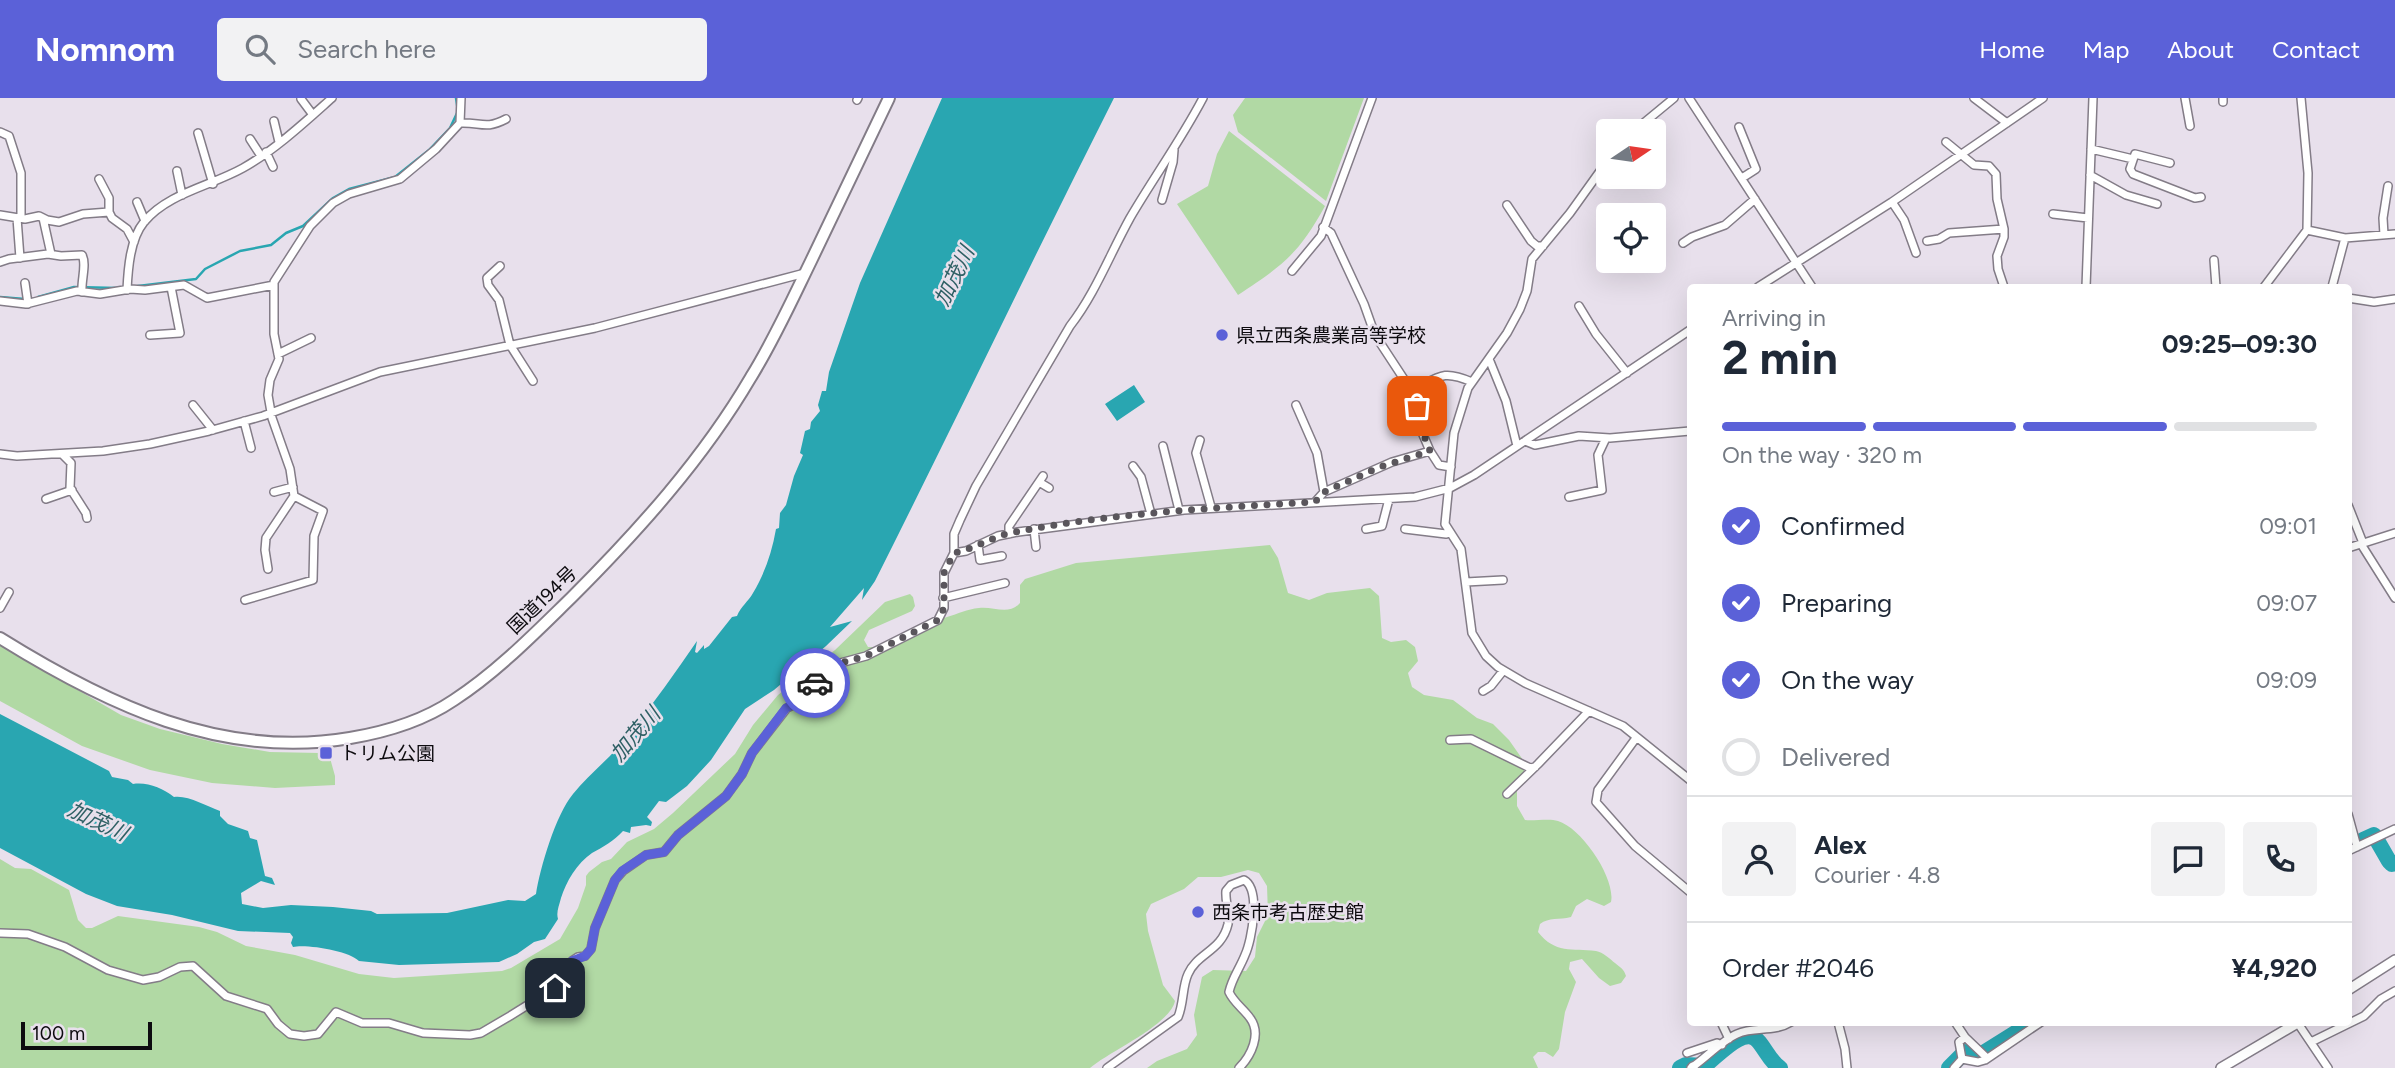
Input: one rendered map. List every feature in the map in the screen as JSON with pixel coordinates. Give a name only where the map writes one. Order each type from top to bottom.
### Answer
[{"type":"highway","name":"国道194号","points":[[0,638],[91,691],[122,705],[162,720],[223,736],[269,744],[319,743],[377,733],[416,720],[453,701],[539,629],[647,518],[716,431],[752,376],[889,98]]},
{"type":"street","points":[[268,569],[266,538],[295,496],[271,412],[269,387],[278,367],[274,334],[274,285],[298,243],[322,213],[349,194],[400,179],[436,149],[460,123],[461,98]]},
{"type":"street","points":[[0,933],[28,934],[65,947],[108,970],[143,980],[159,977],[180,967],[193,966],[226,996],[267,1009],[290,1034],[304,1036],[318,1034],[336,1012],[362,1023],[388,1023],[423,1033],[470,1035],[481,1032],[555,988],[572,961],[585,956],[591,949],[595,928],[615,880],[622,871],[646,855],[664,852],[678,835],[726,796],[742,774],[752,753],[786,708],[808,698],[817,679],[833,665],[866,656],[932,625],[941,615],[944,573],[954,553],[954,534],[976,485],[1063,337],[1082,310],[1132,215],[1174,150],[1203,98]]},
{"type":"street","points":[[1292,271],[1315,245],[1371,98]]},
{"type":"street","points":[[1649,119],[1674,98]]},
{"type":"street","points":[[1689,98],[1810,284]]},
{"type":"street","points":[[1974,98],[2007,123]]},
{"type":"street","points":[[1763,284],[1892,202],[2043,98]]},
{"type":"street","points":[[2086,284],[2093,98]]},
{"type":"street","points":[[2185,98],[2190,126]]},
{"type":"street","points":[[2268,284],[2307,230],[2308,173],[2301,98]]},
{"type":"street","points":[[301,99],[313,115]]},
{"type":"street","points":[[127,290],[134,242],[145,220],[182,195],[213,184],[246,167],[331,99]]},
{"type":"street","points":[[460,123],[471,122],[488,127],[506,119]]},
{"type":"street","points":[[274,121],[279,142]]},
{"type":"street","points":[[1740,127],[1756,169],[1742,178]]},
{"type":"street","points":[[0,132],[9,136],[21,173],[20,258]]},
{"type":"street","points":[[198,133],[213,184]]},
{"type":"street","points":[[250,139],[273,167]]},
{"type":"street","points":[[1946,142],[1974,164],[1994,169],[2004,229],[1997,256],[2003,284]]},
{"type":"street","points":[[2091,149],[2133,159]]},
{"type":"street","points":[[1162,200],[1174,150]]},
{"type":"street","points":[[2169,163],[2135,154],[2130,169],[2133,174],[2195,198],[2201,197]]},
{"type":"street","points":[[177,171],[182,195]]},
{"type":"street","points":[[2090,175],[2126,195],[2157,204]]},
{"type":"street","points":[[1596,177],[1530,265],[1528,290],[1520,309],[1507,333],[1472,382],[1454,433],[1446,524],[1461,549],[1470,625],[1475,641],[1486,656],[1503,671],[1550,695],[1623,726],[1687,778]]},
{"type":"street","points":[[99,179],[109,192],[109,212],[112,218],[127,229],[134,242]]},
{"type":"street","points":[[2384,235],[2383,218],[2388,186]]},
{"type":"street","points":[[1684,243],[1692,237],[1725,225],[1755,199]]},
{"type":"street","points":[[137,202],[145,220]]},
{"type":"street","points":[[1892,202],[1903,220],[1916,253]]},
{"type":"street","points":[[1507,205],[1531,242],[1543,246]]},
{"type":"street","points":[[0,215],[19,218],[39,216],[60,222],[83,214],[109,212]]},
{"type":"street","points":[[2053,214],[2088,219]]},
{"type":"street","points":[[43,218],[51,254]]},
{"type":"street","points":[[1323,227],[1331,233],[1364,304],[1375,335],[1412,391],[1419,423],[1430,451],[1439,465],[1451,467]]},
{"type":"street","points":[[1927,242],[1948,233],[2004,229]]},
{"type":"street","points":[[2307,230],[2345,238],[2395,234]]},
{"type":"street","points":[[2333,284],[2345,238]]},
{"type":"street","points":[[0,262],[51,254],[82,255],[87,260],[81,280],[82,292]]},
{"type":"street","points":[[2214,260],[2216,284]]},
{"type":"street","points":[[500,266],[487,281],[499,300],[510,345],[533,381]]},
{"type":"street","points":[[0,454],[17,456],[124,449],[213,430],[380,372],[634,318],[805,273]]},
{"type":"street","points":[[25,283],[28,304]]},
{"type":"street","points":[[0,302],[28,304],[62,294],[100,294],[184,285],[207,298],[274,285]]},
{"type":"street","points":[[150,335],[180,333],[171,287]]},
{"type":"street","points":[[2352,299],[2374,302],[2395,299]]},
{"type":"street","points":[[1579,306],[1596,334],[1627,373]]},
{"type":"street","points":[[954,553],[1009,534],[1034,529],[1179,510],[1429,495],[1450,488],[1525,441],[1687,332]]},
{"type":"street","points":[[278,354],[311,338]]},
{"type":"street","points":[[1489,359],[1506,401],[1517,446]]},
{"type":"street","points":[[1412,391],[1445,374],[1454,374],[1472,382]]},
{"type":"street","points":[[193,405],[213,430]]},
{"type":"street","points":[[1296,405],[1317,453],[1324,492]]},
{"type":"street","points":[[244,421],[251,448]]},
{"type":"street","points":[[1525,441],[1535,444],[1579,436],[1606,438],[1687,431]]},
{"type":"street","points":[[1569,497],[1602,490],[1598,456],[1599,448],[1606,438]]},
{"type":"street","points":[[1200,440],[1196,453],[1211,507]]},
{"type":"street","points":[[1163,446],[1179,510]]},
{"type":"street","points":[[1315,502],[1324,492],[1392,462],[1430,451]]},
{"type":"street","points":[[62,454],[71,463],[69,479],[72,491],[87,518]]},
{"type":"street","points":[[1133,466],[1141,477],[1151,514]]},
{"type":"street","points":[[1009,534],[1009,526],[1041,479],[1049,488]]},
{"type":"street","points":[[274,492],[293,487]]},
{"type":"street","points":[[46,499],[72,491]]},
{"type":"street","points":[[245,600],[313,580],[314,536],[323,511],[295,496]]},
{"type":"street","points":[[1366,528],[1382,526],[1390,499]]},
{"type":"street","points":[[2352,516],[2362,543],[2395,598]]},
{"type":"street","points":[[1034,529],[1036,547]]},
{"type":"street","points":[[1405,529],[1446,534],[1450,532]]},
{"type":"street","points":[[2352,547],[2395,533]]},
{"type":"street","points":[[978,545],[980,560],[1002,556]]},
{"type":"street","points":[[1466,582],[1503,580]]},
{"type":"street","points":[[943,598],[1005,583]]},
{"type":"street","points":[[0,608],[9,592]]},
{"type":"street","points":[[1483,691],[1497,680],[1503,671]]},
{"type":"street","points":[[1507,794],[1589,711]]},
{"type":"street","points":[[1636,738],[1598,790],[1595,802],[1635,846],[1687,889]]},
{"type":"street","points":[[1450,740],[1471,739],[1530,768],[1536,767]]},
{"type":"street","points":[[2352,829],[2357,847]]},
{"type":"street","points":[[2352,849],[2395,829]]},
{"type":"street","points":[[1107,1068],[1178,1017],[1183,1007],[1187,975],[1192,967],[1214,949],[1226,932],[1229,919],[1226,891],[1231,885],[1244,880],[1253,889],[1253,913],[1248,945],[1229,992],[1253,1021],[1255,1030],[1250,1055],[1239,1068]]},
{"type":"street","points":[[2352,987],[2395,960]]},
{"type":"street","points":[[2352,1022],[2364,1016],[2381,999],[2395,990]]},
{"type":"street","points":[[1724,1026],[1730,1038]]},
{"type":"street","points":[[1692,1068],[1730,1038],[1744,1032],[1774,1030],[1782,1026]]},
{"type":"street","points":[[1839,1026],[1845,1049],[1846,1068]]},
{"type":"street","points":[[1954,1068],[1961,1056],[1962,1040],[1957,1026]]},
{"type":"street","points":[[1961,1056],[1978,1062],[1985,1055],[2034,1026]]},
{"type":"street","points":[[2221,1068],[2291,1026]]},
{"type":"street","points":[[2301,1026],[2328,1068]]},
{"type":"street","points":[[2311,1042],[2344,1026]]},
{"type":"street","points":[[1962,1040],[1985,1055]]},
{"type":"street","points":[[1687,1053],[1717,1043],[1722,1045]]},
{"type":"green space","points":[[1245,98],[1364,98],[1326,201],[1238,132],[1233,115]]},
{"type":"green space","points":[[1229,131],[1325,206],[1288,258],[1238,295],[1177,204],[1208,186],[1217,154]]},
{"type":"green space","points":[[1270,545],[1278,558],[1288,593],[1309,600],[1327,593],[1370,588],[1379,596],[1382,638],[1391,642],[1406,640],[1415,647],[1418,661],[1408,673],[1412,687],[1424,695],[1453,700],[1477,718],[1493,724],[1523,760],[1524,771],[1517,788],[1517,806],[1525,820],[1555,820],[1567,826],[1587,844],[1603,868],[1611,892],[1611,902],[1604,906],[1587,899],[1576,906],[1571,917],[1543,922],[1538,932],[1557,947],[1601,953],[1622,969],[1626,976],[1621,983],[1610,986],[1582,959],[1570,962],[1569,969],[1576,982],[1565,1012],[1559,1049],[1553,1057],[1545,1052],[1538,1052],[1533,1057],[1538,1068],[1147,1068],[1187,1049],[1197,1035],[1194,1015],[1202,977],[1213,970],[1246,971],[1255,957],[1257,937],[1268,915],[1267,886],[1259,873],[1248,870],[1221,877],[1198,877],[1184,889],[1151,904],[1146,914],[1148,931],[1163,985],[1175,1001],[1171,1010],[1151,1028],[1090,1068],[0,1068],[0,859],[15,868],[31,869],[69,890],[78,920],[86,928],[92,928],[118,916],[199,927],[217,932],[246,946],[295,955],[359,974],[394,978],[502,971],[560,939],[578,908],[589,872],[611,859],[627,842],[654,829],[673,813],[735,754],[753,725],[778,695],[835,650],[885,602],[910,594],[915,606],[912,611],[869,630],[864,640],[868,647],[875,647],[919,627],[970,609],[1001,610],[1016,607],[1020,603],[1020,585],[1025,579],[1076,563]]},
{"type":"green space","points":[[0,645],[121,715],[160,729],[270,752],[320,753],[330,758],[335,785],[275,788],[212,783],[150,770],[82,746],[0,701]]},
{"type":"water","name":"加茂川","points":[[942,98],[1114,98],[875,581],[862,600],[864,588],[830,627],[852,621],[774,690],[745,709],[711,760],[687,786],[666,802],[659,801],[647,817],[652,822],[651,826],[631,827],[630,833],[623,831],[582,862],[566,886],[558,909],[558,919],[545,939],[534,942],[499,962],[399,965],[359,961],[327,949],[293,947],[290,933],[238,931],[172,915],[117,906],[86,894],[0,848],[0,714],[109,771],[112,777],[128,780],[133,784],[160,788],[174,797],[197,801],[220,811],[220,816],[228,824],[248,831],[250,838],[257,840],[265,876],[272,878],[275,885],[261,881],[241,893],[242,904],[263,908],[291,905],[333,907],[377,914],[447,913],[508,900],[525,901],[536,894],[550,842],[561,814],[573,794],[624,740],[697,641],[697,653],[704,645],[704,649],[709,646],[732,617],[737,616],[757,585],[768,562],[776,529],[779,528],[780,513],[786,505],[803,455],[800,453],[805,431],[810,429],[811,422],[820,411],[818,405],[822,391],[826,391],[829,372],[860,283]]},
{"type":"water","points":[[1134,385],[1145,402],[1117,421],[1105,404]]},
{"type":"waterway","points":[[138,286],[196,279],[205,269],[240,251],[271,245],[286,233],[303,226],[333,198],[349,189],[395,177],[429,150],[450,128],[458,111],[456,98]]},
{"type":"waterway","points":[[38,297],[74,287],[117,288]]},
{"type":"waterway","points":[[0,297],[25,299]]},
{"type":"waterway","points":[[2363,840],[2374,835],[2389,861],[2395,863]]},
{"type":"waterway","points":[[1949,1068],[1965,1052],[1977,1057],[2027,1026]]},
{"type":"waterway","points":[[1680,1068],[1686,1065],[1704,1066],[1731,1043],[1746,1036],[1759,1042],[1780,1068]]},
{"type":"way so far","points":[[815,683],[833,665],[866,656],[938,620],[944,608],[944,573],[954,553],[966,551],[998,536],[1031,530],[1211,507],[1315,502],[1324,492],[1380,467],[1430,451],[1419,423],[1417,406]]},
{"type":"place","name":"県立西条農業高等学校","points":[[1222,335]]},
{"type":"place","name":"トリム公園","points":[[326,753]]},
{"type":"place","name":"西条市考古歴史館","points":[[1198,912]]},
{"type":"route","points":[[555,988],[572,961],[585,956],[591,949],[595,928],[615,880],[622,871],[646,855],[664,852],[678,835],[726,796],[763,737],[786,708],[808,698],[815,683]]}]
